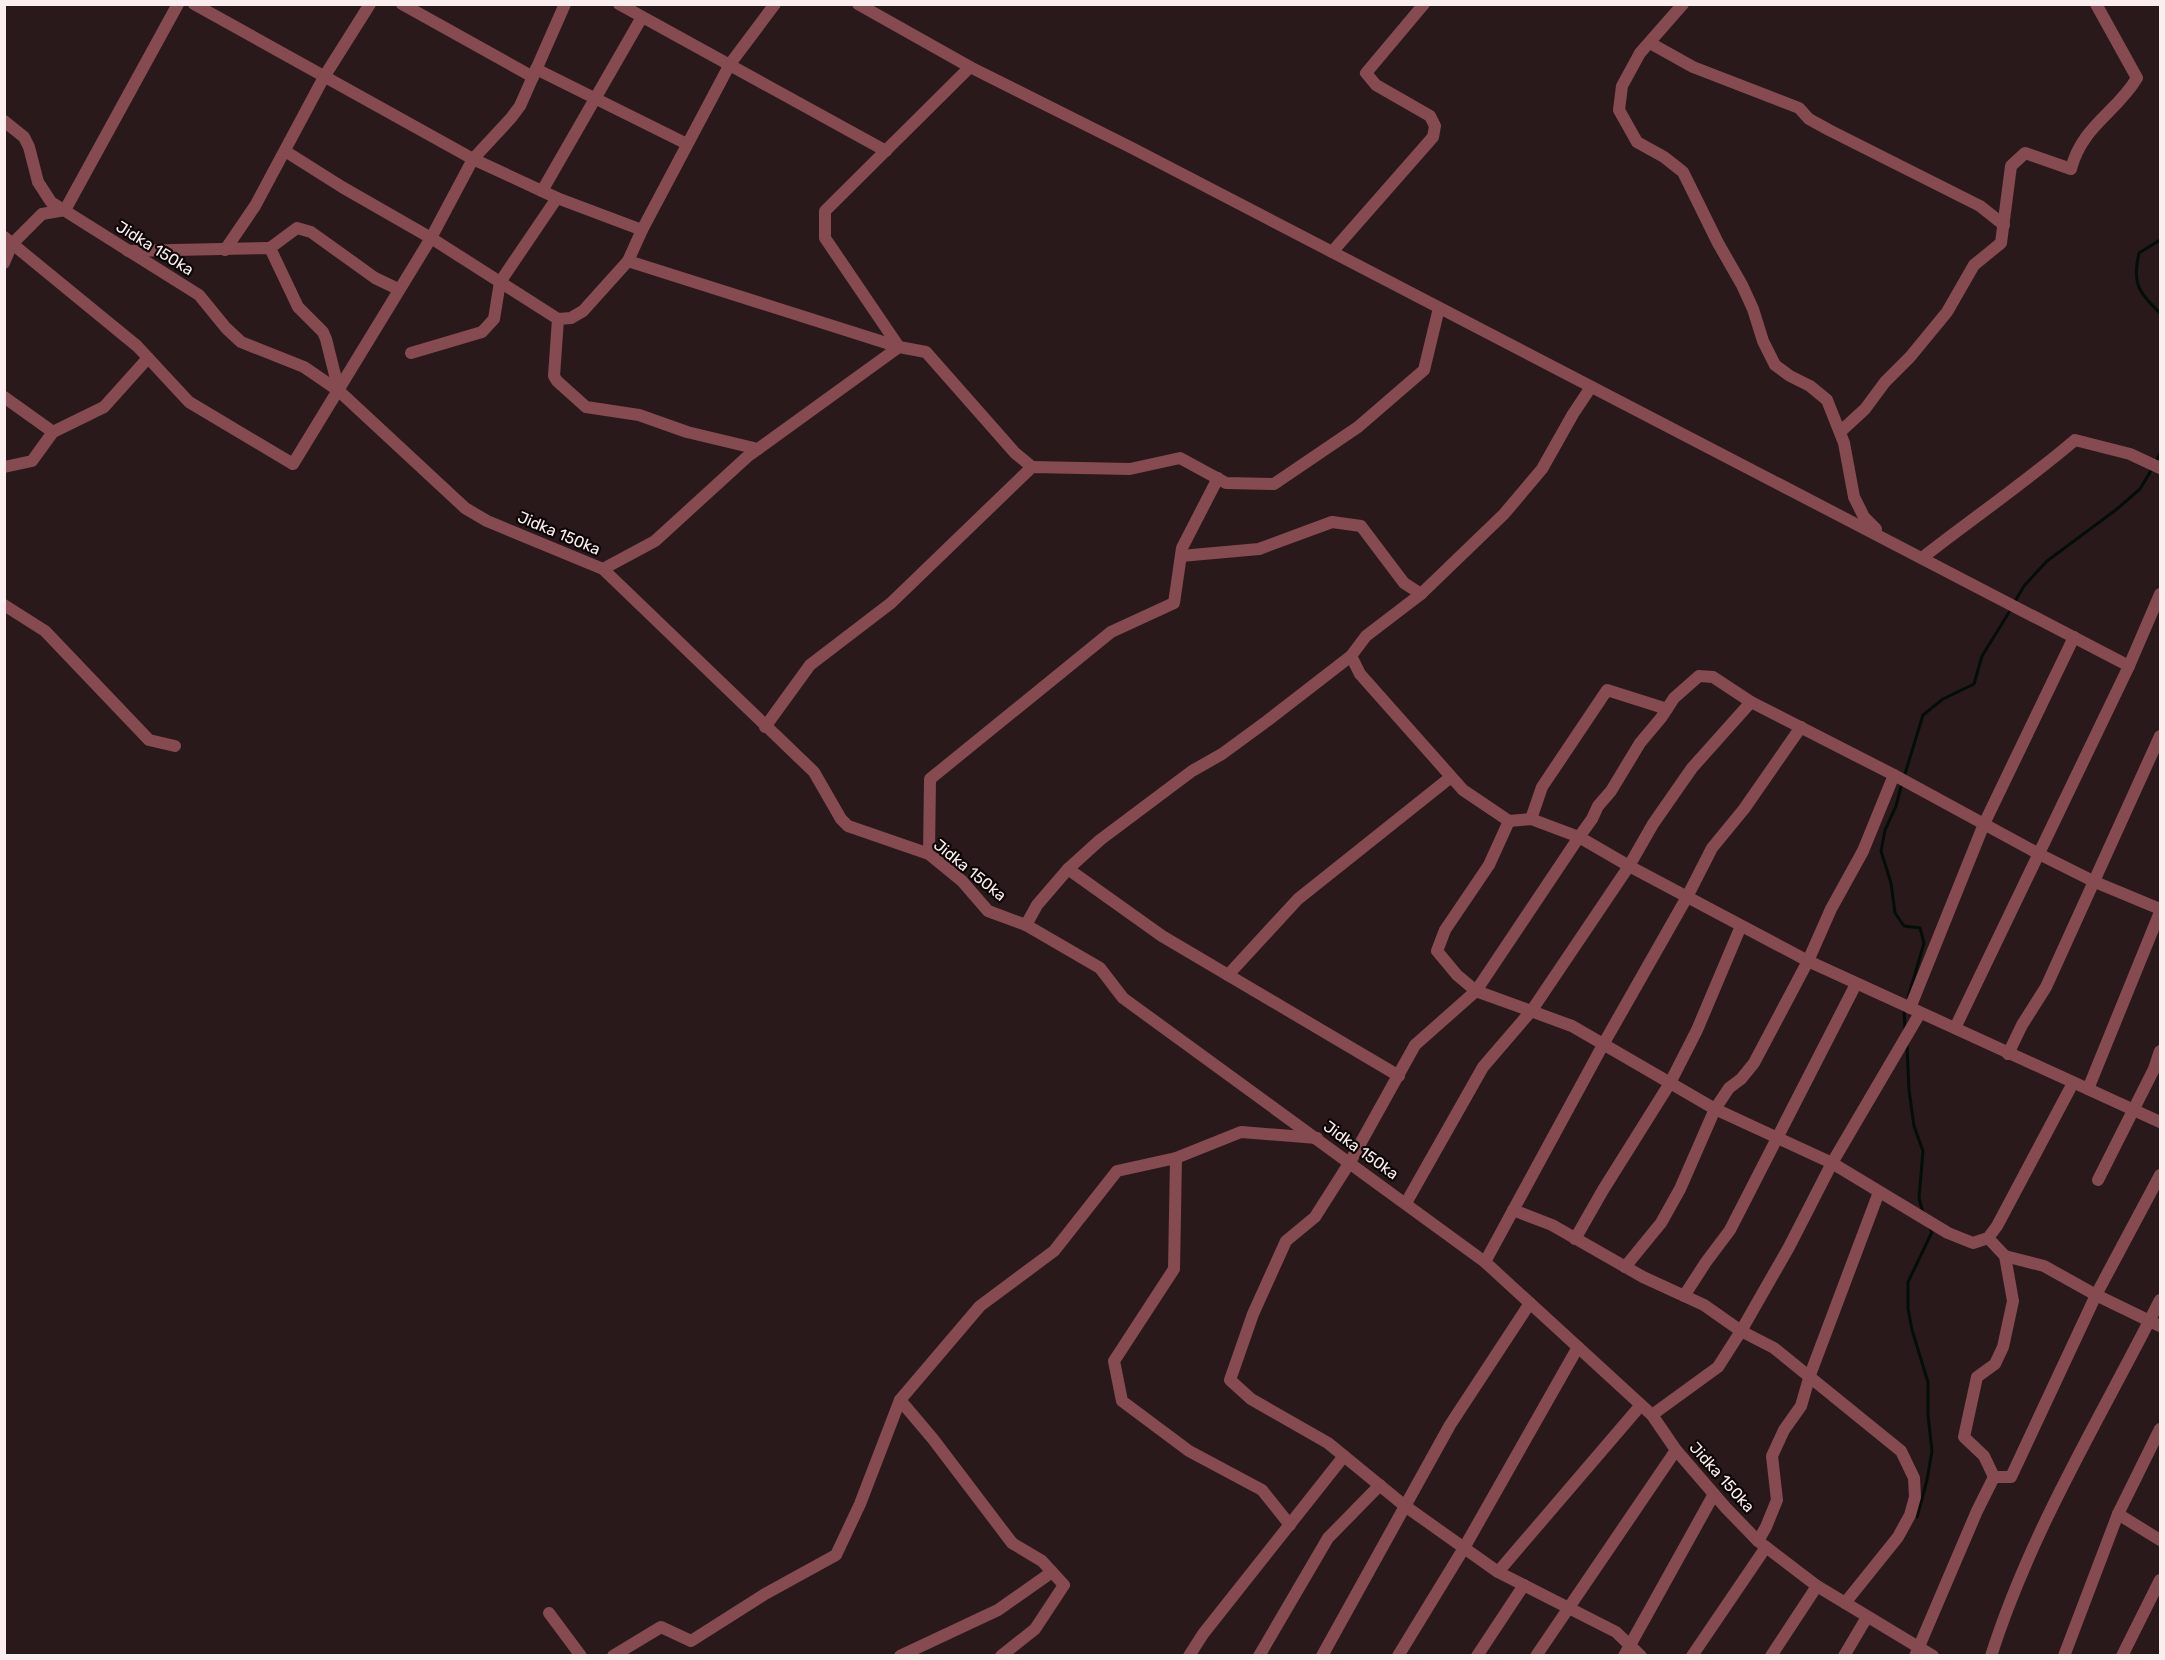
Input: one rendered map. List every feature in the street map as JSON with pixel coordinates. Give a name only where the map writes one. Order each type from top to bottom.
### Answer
[{"type":"street","points":[[4,263],[8,241],[42,214],[65,210],[178,4]]},
{"type":"street","points":[[194,4],[473,159],[556,198],[642,230]]},
{"type":"street","points":[[225,250],[255,206],[324,77],[370,4]]},
{"type":"street","points":[[402,4],[534,73],[596,99],[687,144]]},
{"type":"street","points":[[8,241],[137,346],[189,402],[293,464],[431,238],[473,159],[520,106],[565,4]]},
{"type":"street","points":[[619,4],[886,151]]},
{"type":"street","points":[[285,151],[431,238],[558,319],[571,318],[583,311],[628,261],[642,230],[730,64],[775,4]]},
{"type":"street","points":[[858,4],[970,67],[1132,148],[2129,666]]},
{"type":"street","points":[[1332,252],[1433,137],[1435,126],[1430,116],[1377,85],[1366,74],[1424,4]]},
{"type":"street","points":[[1683,4],[1640,53],[1622,86],[1619,111],[1636,142],[1664,157],[1683,172],[1718,243],[1742,285],[1763,341],[1775,364],[1827,399],[1845,443],[1854,497],[1864,517],[1888,541]]},
{"type":"street","points":[[1840,432],[1865,409],[1885,382],[1910,357],[1947,312],[1974,265],[2001,243],[2011,166],[2025,153],[2071,169],[2075,153],[2094,125],[2129,92],[2137,78],[2096,4]]},
{"type":"street","points":[[542,191],[642,17]]},
{"type":"street","points":[[1650,43],[1693,67],[1799,108],[1809,119],[1828,130],[1980,206],[2004,225]]},
{"type":"street","points":[[899,347],[825,237],[825,211],[970,67]]},
{"type":"street","name":"Jidka 150ka","points":[[4,121],[24,138],[29,147],[38,182],[51,202],[199,295],[226,328],[241,342],[304,367],[339,391],[465,508],[486,521],[603,569],[819,777],[841,819],[848,826],[929,854],[962,881],[988,911],[1026,925],[1100,968],[1123,998],[1485,1262],[1652,1415],[1676,1450],[1762,1544],[1817,1586],[1917,1652],[1933,1656]]},
{"type":"street","points":[[411,353],[482,332],[494,319],[500,282],[556,198]]},
{"type":"street","points":[[126,251],[270,248],[297,228],[311,232],[375,278],[399,289]]},
{"type":"street","points":[[270,248],[298,307],[323,332],[339,391]]},
{"type":"street","points":[[628,261],[899,347],[926,352],[1015,453],[1032,467],[1130,469],[1180,458],[1226,483],[1274,484],[1358,427],[1424,370],[1439,308]]},
{"type":"street","points":[[558,319],[554,376],[586,407],[639,416],[687,432],[758,449]]},
{"type":"street","points":[[603,569],[655,541],[758,449],[899,347]]},
{"type":"street","points":[[4,467],[32,462],[53,432],[104,407],[148,358]]},
{"type":"street","points":[[1026,925],[1037,905],[1068,869],[1101,840],[1192,771],[1222,754],[1352,656],[1366,636],[1421,594],[1504,514],[1542,469],[1573,414],[1592,387]]},
{"type":"street","points":[[4,397],[53,432]]},
{"type":"street","points":[[1922,558],[2075,440],[2130,454],[2160,468]]},
{"type":"street","points":[[765,727],[810,665],[891,603],[1032,467]]},
{"type":"street","points":[[929,854],[930,779],[1111,632],[1174,603],[1182,548],[1218,478]]},
{"type":"street","points":[[1181,556],[1259,549],[1332,522],[1361,526],[1404,583],[1421,594]]},
{"type":"street","points":[[1955,1028],[2129,666],[2160,594]]},
{"type":"street","points":[[4,605],[45,631],[149,740],[175,746]]},
{"type":"street","points":[[1652,1415],[1718,1367],[1790,1247],[1832,1163],[1915,1010],[1984,824],[2074,637]]},
{"type":"street","points":[[1352,656],[1360,674],[1463,790],[1509,821],[1532,819],[1579,837],[1808,961],[2160,1122]]},
{"type":"street","points":[[1641,1656],[1627,1651],[1616,1632],[1498,1572],[1405,1506],[1328,1443],[1251,1399],[1230,1380],[1253,1314],[1286,1241],[1315,1217],[1350,1162],[1415,1045],[1476,990],[1592,819],[1598,806],[1611,791],[1640,742],[1680,691],[1699,676],[1713,677],[1751,702],[1894,775],[2039,854],[2095,882],[2160,910],[2088,1089]]},
{"type":"street","points":[[1532,819],[1542,787],[1607,690],[1666,709]]},
{"type":"street","points":[[1406,1203],[1483,1066],[1532,1010],[1692,768],[1751,702]]},
{"type":"street","points":[[1485,1262],[1712,848],[1744,809],[1801,727]]},
{"type":"street","points":[[2008,1054],[2022,1025],[2046,987],[2160,736]]},
{"type":"street","points":[[1625,1267],[1661,1223],[1680,1189],[1715,1109],[1729,1088],[1741,1079],[1754,1063],[1863,851],[1894,775]]},
{"type":"street","points":[[1228,975],[1298,899],[1451,777]]},
{"type":"street","points":[[1509,821],[1489,865],[1445,930],[1437,951],[1457,975],[1476,990],[1572,1026],[1715,1109],[1832,1163],[1948,1233],[1973,1243],[1988,1238],[1997,1226],[2073,1083]]},
{"type":"street","points":[[1068,869],[1162,936],[1399,1076]]},
{"type":"street","points":[[1575,1239],[1670,1083],[1697,1030],[1741,926]]},
{"type":"street","points":[[1684,1296],[1730,1230],[1856,984]]},
{"type":"street","points":[[2098,1180],[2154,1069],[2160,1050]]},
{"type":"street","points":[[613,1656],[661,1627],[691,1641],[765,1594],[836,1555],[860,1504],[900,1400],[980,1306],[1054,1251],[1117,1171],[1176,1158],[1241,1132],[1317,1138]]},
{"type":"street","points":[[1176,1158],[1174,1269],[1114,1361],[1122,1401],[1189,1451],[1262,1490],[1290,1525]]},
{"type":"street","points":[[1994,1477],[2012,1477],[2096,1295],[2160,1175]]},
{"type":"street","points":[[1692,1656],[1762,1544],[1777,1500],[1772,1456],[1784,1430],[1801,1406],[1810,1375],[1879,1191]]},
{"type":"street","points":[[1513,1210],[1552,1225],[1625,1267],[1704,1305],[1741,1330],[1774,1348],[1901,1451],[1914,1478],[1915,1497],[1910,1515],[1898,1537],[1845,1603]]},
{"type":"street","points":[[1988,1238],[2005,1256],[2044,1266],[2155,1324]]},
{"type":"street","points":[[1994,1477],[1984,1456],[1964,1437],[1977,1377],[1995,1364],[2003,1347],[2013,1300],[2005,1256]]},
{"type":"street","points":[[1991,1656],[1999,1629],[2035,1541],[2155,1324],[2160,1300]]},
{"type":"street","points":[[1322,1656],[1450,1425],[1530,1303]]},
{"type":"street","points":[[1398,1656],[1464,1548],[1578,1347]]},
{"type":"street","points":[[900,1400],[933,1439],[1012,1543],[1042,1561],[1064,1585],[1035,1629],[1001,1656]]},
{"type":"street","points":[[1498,1572],[1641,1405]]},
{"type":"street","points":[[2064,1656],[2118,1514],[2160,1429]]},
{"type":"street","points":[[1536,1656],[1676,1450]]},
{"type":"street","points":[[1189,1656],[1203,1634],[1344,1456]]},
{"type":"street","points":[[1917,1652],[1977,1511],[1994,1477]]},
{"type":"street","points":[[1259,1656],[1328,1538],[1380,1485]]},
{"type":"street","points":[[1627,1651],[1714,1494]]},
{"type":"street","points":[[2118,1514],[2160,1540]]},
{"type":"street","points":[[900,1656],[998,1610],[1053,1572]]},
{"type":"street","points":[[2122,1656],[2160,1580]]},
{"type":"street","points":[[1477,1656],[1524,1585]]},
{"type":"street","points":[[1771,1656],[1817,1586]]},
{"type":"street","points":[[549,1613],[581,1656]]},
{"type":"street","points":[[1844,1656],[1867,1617]]},
{"type":"waterway","points":[[2160,240],[2139,253],[2136,272],[2142,293],[2160,313]]},
{"type":"waterway","points":[[2155,463],[2160,454]]},
{"type":"waterway","points":[[2014,603],[2024,586],[2047,561],[2140,489],[2152,469]]},
{"type":"waterway","points":[[1904,777],[1923,715],[1943,699],[1974,684],[1982,656],[2011,609]]},
{"type":"waterway","points":[[1902,783],[1896,806],[1885,830],[1881,851],[1891,883],[1895,913],[1904,926],[1920,928],[1924,943],[1908,998]]},
{"type":"waterway","points":[[1904,1010],[1905,1030]]},
{"type":"waterway","points":[[1907,1045],[1909,1090],[1914,1126],[1923,1151],[1919,1198],[1923,1213]]},
{"type":"waterway","points":[[1917,1517],[1932,1451],[1928,1415],[1928,1382],[1912,1330],[1908,1308],[1908,1282],[1932,1232],[1929,1227]]}]
